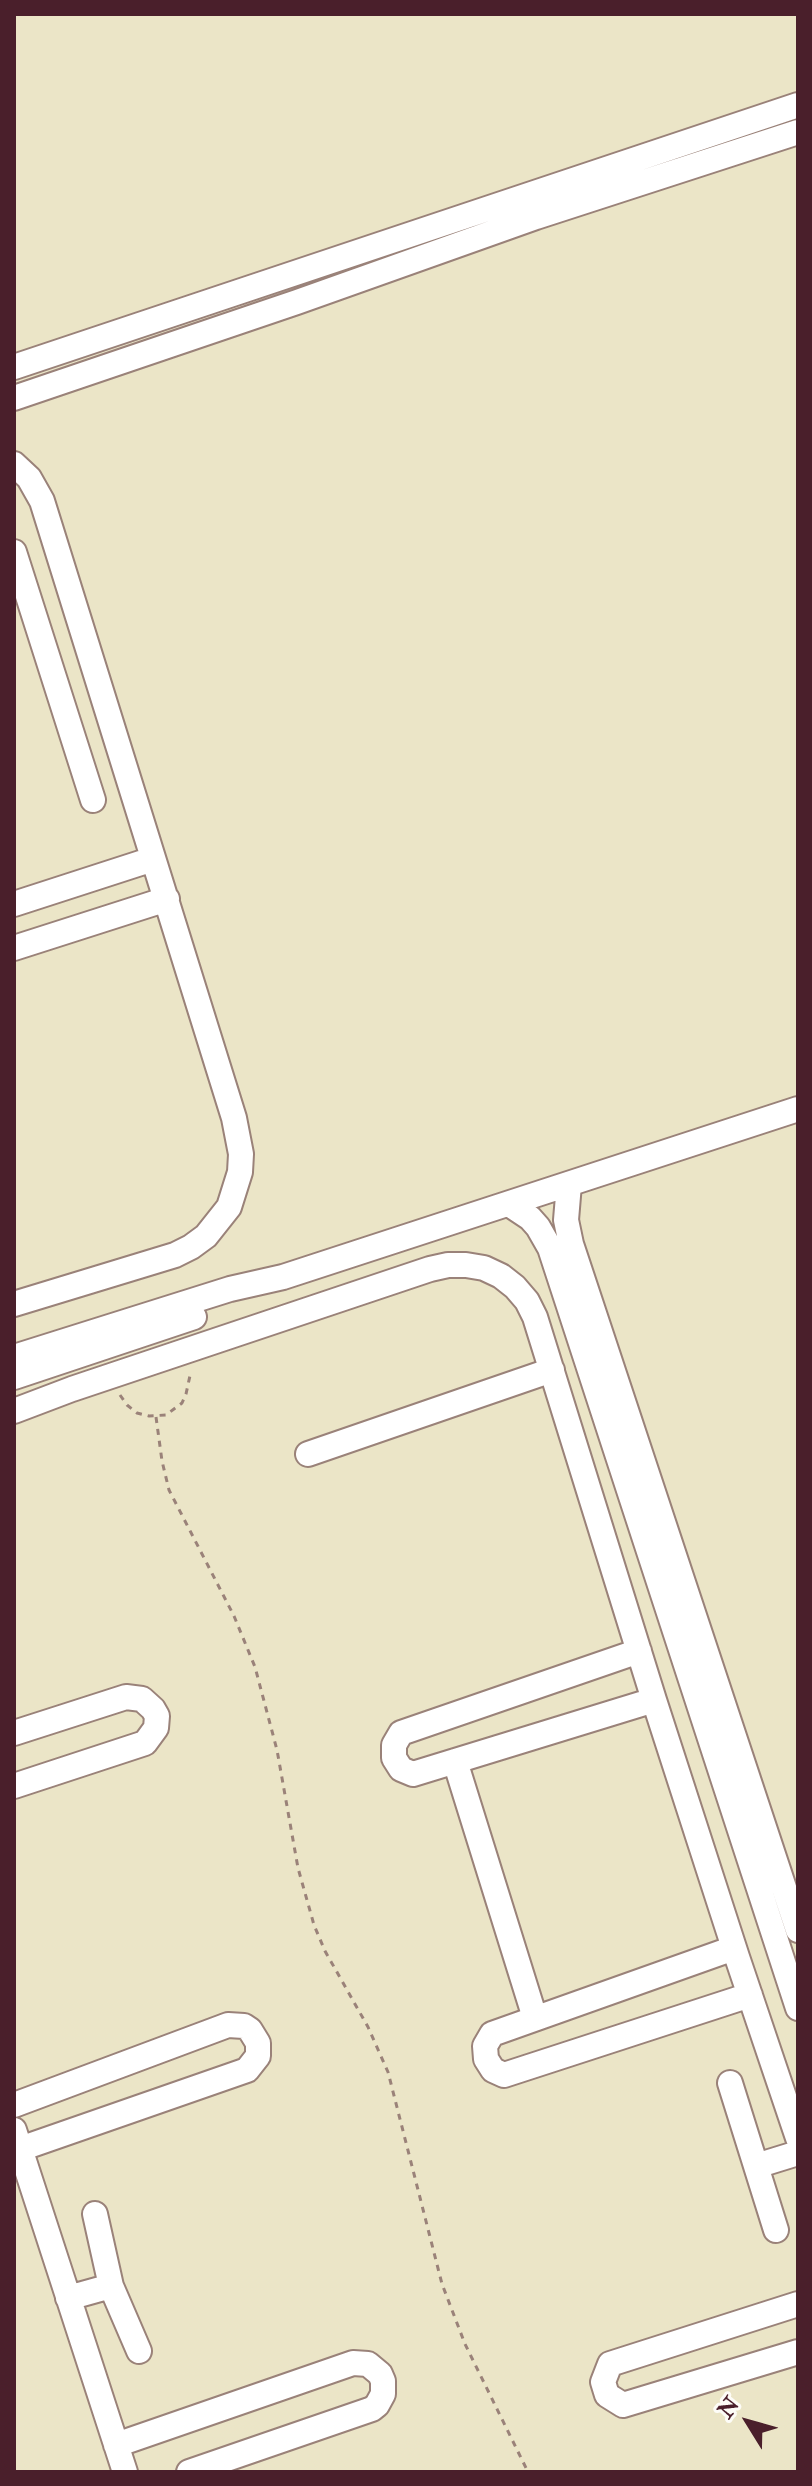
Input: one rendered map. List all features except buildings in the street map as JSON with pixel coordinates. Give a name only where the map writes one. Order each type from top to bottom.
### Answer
[{"type":"street","points":[[14,367],[798,105]]},
{"type":"street","points":[[14,398],[522,222],[798,132]]},
{"type":"street","points":[[14,464],[29,478],[42,501],[239,1136],[240,1172],[236,1190],[219,1222],[191,1247],[175,1255],[14,1304]]},
{"type":"street","points":[[14,552],[93,800]]},
{"type":"street","points":[[50,664],[89,651]]},
{"type":"street","points":[[14,904],[153,859]]},
{"type":"street","points":[[14,948],[167,899]]},
{"type":"street","points":[[14,1357],[230,1289],[283,1277],[798,1109]]},
{"type":"street","points":[[569,1184],[566,1220],[571,1244],[798,1930]]},
{"type":"street","points":[[509,1204],[530,1218],[550,1248],[798,2008]]},
{"type":"street","points":[[14,1411],[430,1269],[448,1265],[484,1268],[515,1287],[535,1317],[654,1700],[798,2138]]},
{"type":"street","points":[[14,1377],[234,1304],[260,1293],[283,1277]]},
{"type":"street","points":[[308,1454],[552,1370]]},
{"type":"street","points":[[639,1651],[401,1733],[394,1745],[394,1758],[401,1769],[413,1774],[654,1700]]},
{"type":"street","points":[[14,1733],[126,1697],[148,1703],[157,1716],[156,1728],[145,1743],[14,1786]]},
{"type":"street","points":[[455,1761],[535,2018]]},
{"type":"street","points":[[734,1948],[492,2034],[485,2046],[486,2059],[493,2070],[504,2075],[750,1995]]},
{"type":"street","points":[[14,2105],[228,2025],[236,2024],[250,2030],[258,2043],[258,2056],[247,2070],[17,2139],[125,2472]]},
{"type":"street","points":[[730,2083],[776,2230]]},
{"type":"street","points":[[756,2166],[798,2153]]},
{"type":"street","points":[[95,2214],[111,2286],[139,2351]]},
{"type":"street","points":[[68,2298],[111,2286]]},
{"type":"street","points":[[798,2304],[610,2364],[603,2382],[607,2395],[623,2405],[798,2352]]},
{"type":"street","points":[[116,2445],[353,2363],[368,2364],[380,2374],[383,2394],[372,2409],[189,2472]]},
{"type":"path","points":[[108,1377],[131,1409],[143,1415],[166,1415],[182,1403],[189,1385],[195,1347]]},
{"type":"path","points":[[156,1417],[169,1490],[234,1616],[255,1667],[277,1750],[298,1868],[314,1925],[388,2072],[447,2299],[465,2344],[528,2472]]}]
